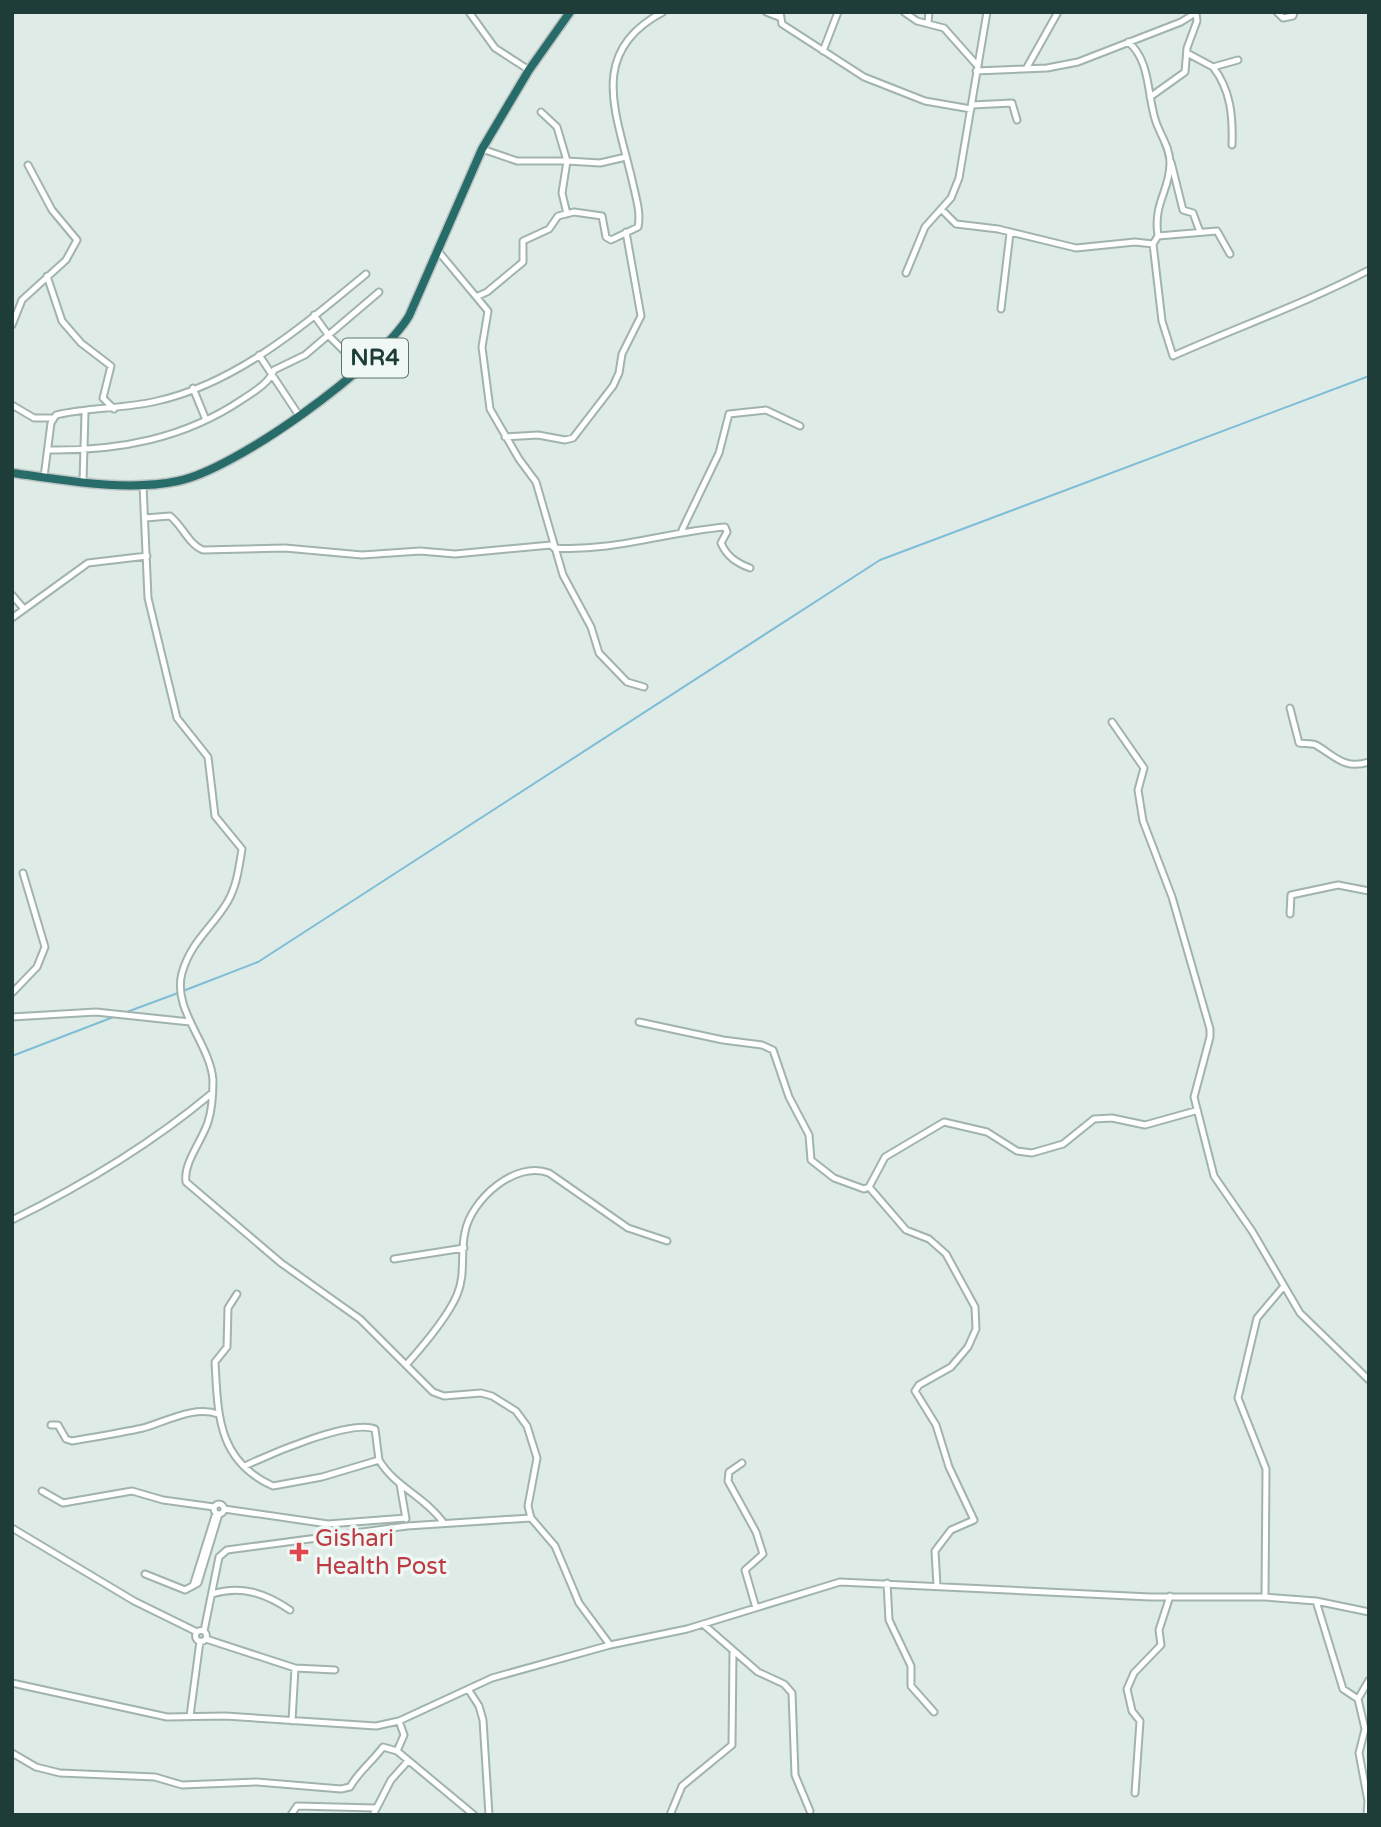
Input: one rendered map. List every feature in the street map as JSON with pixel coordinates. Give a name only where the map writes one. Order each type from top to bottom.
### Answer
[{"type":"highway","name":"NR4","points":[[12,473],[143,485],[189,479],[222,466],[362,369],[383,351],[404,324],[482,149],[530,69],[570,12]]},
{"type":"street","points":[[469,12],[495,48],[530,69]]},
{"type":"street","points":[[478,296],[523,262],[524,240],[546,232],[555,218],[567,214],[602,216],[608,239],[613,240],[636,229],[639,223],[615,113],[613,80],[617,54],[625,40],[663,12]]},
{"type":"street","points":[[766,12],[780,15],[782,24],[823,51],[886,86],[925,101],[972,107],[1012,103],[1017,120]]},
{"type":"street","points":[[823,51],[838,12]]},
{"type":"street","points":[[904,12],[917,21],[949,32],[976,68]]},
{"type":"street","points":[[928,23],[929,12]]},
{"type":"street","points":[[906,273],[925,227],[951,198],[959,178],[987,12]]},
{"type":"street","points":[[1026,69],[1058,12]]},
{"type":"street","points":[[1277,12],[1283,18],[1293,16],[1294,12]]},
{"type":"street","points":[[976,68],[1026,69],[1078,62],[1196,13],[1197,21],[1187,53],[1185,72],[1150,97]]},
{"type":"street","points":[[1128,42],[1135,47],[1146,74],[1182,209],[1193,213],[1200,232]]},
{"type":"street","points":[[1187,53],[1213,67],[1223,80],[1228,96],[1232,145]]},
{"type":"street","points":[[1213,67],[1238,60]]},
{"type":"street","points":[[541,112],[557,127],[567,160],[562,192],[567,214]]},
{"type":"street","points":[[482,149],[517,161],[567,160],[600,163],[626,157]]},
{"type":"street","points":[[1170,161],[1156,210],[1158,236],[1153,244],[1161,321],[1173,356],[1253,320],[1337,287],[1369,270]]},
{"type":"street","points":[[12,325],[22,300],[66,260],[76,237],[52,210],[27,165]]},
{"type":"street","points":[[941,209],[956,224],[1076,248],[1123,243],[1153,244]]},
{"type":"street","points":[[1158,236],[1217,231],[1230,254]]},
{"type":"street","points":[[505,437],[538,435],[565,440],[573,438],[613,386],[620,373],[622,354],[641,316],[626,232]]},
{"type":"street","points":[[1001,309],[1010,233]]},
{"type":"street","points":[[438,251],[451,271],[478,296],[488,311],[482,347],[490,409],[505,437],[536,482],[563,575],[591,626],[602,657],[627,682],[644,687]]},
{"type":"street","points":[[12,405],[34,418],[52,418],[62,414],[155,402],[193,388],[259,355],[366,274]]},
{"type":"street","points":[[47,276],[62,321],[82,343],[111,366],[103,398],[114,409]]},
{"type":"street","points":[[48,450],[121,447],[148,442],[206,420],[237,403],[272,377],[274,370],[285,367],[329,336],[379,292]]},
{"type":"street","points":[[314,315],[329,336],[362,369]]},
{"type":"street","points":[[259,355],[298,414]]},
{"type":"street","points":[[193,388],[206,420]]},
{"type":"street","points":[[682,530],[719,453],[729,414],[766,410],[800,426]]},
{"type":"street","points":[[83,481],[86,413]]},
{"type":"street","points":[[44,477],[52,418]]},
{"type":"street","points":[[143,485],[148,598],[177,718],[208,757],[215,816],[242,847],[233,891],[202,932],[183,971],[180,989],[190,1022],[211,1067],[209,1120],[192,1157],[186,1182],[281,1263],[340,1303],[427,1388],[438,1395],[486,1394],[519,1414],[531,1433],[537,1458],[528,1506],[531,1518],[555,1546],[579,1603],[610,1645]]},
{"type":"street","points":[[145,518],[170,516],[187,532],[194,545],[203,550],[285,548],[362,555],[420,551],[455,554],[529,545],[605,548],[682,530],[725,527],[727,532],[721,543],[724,550],[738,564],[750,568]]},
{"type":"street","points":[[12,618],[88,563],[147,556]]},
{"type":"street","points":[[12,596],[24,609]]},
{"type":"street","points":[[1290,708],[1298,743],[1315,744],[1340,763],[1354,765],[1369,762]]},
{"type":"street","points":[[1112,722],[1144,768],[1138,790],[1143,821],[1172,897],[1210,1029],[1208,1046],[1195,1088],[1195,1111],[1214,1176],[1252,1231],[1300,1313],[1369,1380]]},
{"type":"street","points":[[12,993],[37,967],[45,947],[23,873]]},
{"type":"street","points":[[1290,914],[1291,895],[1338,885],[1369,891]]},
{"type":"street","points":[[12,1017],[96,1012],[190,1022]]},
{"type":"street","points":[[639,1022],[723,1040],[762,1045],[773,1050],[789,1097],[809,1135],[811,1160],[842,1182],[863,1189],[869,1187],[885,1157],[944,1122],[987,1132],[1017,1151],[1032,1153],[1063,1144],[1094,1119],[1112,1118],[1145,1125],[1195,1111]]},
{"type":"street","points":[[12,1220],[124,1156],[177,1122],[211,1094]]},
{"type":"street","points":[[406,1365],[453,1303],[463,1281],[467,1226],[495,1184],[514,1175],[535,1170],[549,1173],[628,1228],[667,1241]]},
{"type":"street","points":[[869,1187],[906,1230],[929,1239],[946,1254],[975,1307],[976,1329],[968,1348],[951,1367],[919,1385],[915,1391],[936,1424],[949,1467],[974,1520],[951,1530],[934,1551],[937,1586]]},
{"type":"street","points":[[394,1259],[464,1248]]},
{"type":"street","points":[[1265,1597],[1266,1469],[1238,1398],[1257,1318],[1284,1286]]},
{"type":"street","points":[[237,1294],[228,1308],[227,1347],[215,1359],[218,1414],[222,1433],[245,1466],[273,1486],[379,1460]]},
{"type":"street","points":[[51,1425],[58,1425],[66,1439],[72,1441],[142,1428],[176,1416],[210,1412],[218,1414]]},
{"type":"street","points":[[245,1466],[331,1434],[372,1427],[377,1433],[379,1460],[400,1484],[423,1498],[443,1522]]},
{"type":"street","points":[[742,1462],[729,1472],[728,1481],[756,1532],[763,1554],[745,1570],[756,1608]]},
{"type":"street","points":[[400,1484],[407,1526]]},
{"type":"street","points":[[42,1491],[63,1503],[120,1491],[218,1511],[328,1524],[406,1518]]},
{"type":"street","points":[[145,1574],[185,1590],[198,1583],[218,1511]]},
{"type":"street","points":[[193,1586],[218,1511]]},
{"type":"street","points":[[335,1670],[295,1668],[196,1638],[201,1631],[212,1594],[219,1557],[227,1550],[407,1526],[531,1518]]},
{"type":"street","points":[[12,1528],[134,1601],[201,1631]]},
{"type":"street","points":[[206,1557],[219,1557]]},
{"type":"street","points":[[12,1683],[116,1708],[167,1717],[366,1726],[400,1721],[492,1678],[610,1645],[703,1625],[840,1583],[1170,1596],[1265,1597],[1316,1601],[1369,1612]]},
{"type":"street","points":[[887,1583],[889,1620],[911,1666],[911,1685],[934,1712]]},
{"type":"street","points":[[212,1594],[237,1588],[252,1591],[290,1611]]},
{"type":"street","points":[[1135,1793],[1140,1721],[1132,1710],[1126,1689],[1134,1673],[1161,1645],[1159,1630],[1170,1596]]},
{"type":"street","points":[[1316,1601],[1342,1689],[1358,1699],[1367,1728],[1359,1745],[1367,1815]]},
{"type":"street","points":[[703,1625],[758,1672],[784,1684],[792,1693],[795,1775],[810,1811]]},
{"type":"street","points":[[190,1716],[203,1640],[201,1631]]},
{"type":"street","points":[[670,1815],[682,1786],[732,1745],[733,1652]]},
{"type":"street","points":[[292,1721],[295,1668]]},
{"type":"street","points":[[1358,1699],[1369,1680]]},
{"type":"street","points":[[468,1689],[479,1706],[483,1720],[489,1815]]},
{"type":"street","points":[[397,1751],[404,1735],[400,1721]]},
{"type":"street","points":[[12,1753],[36,1767],[60,1773],[155,1777],[182,1785],[257,1782],[341,1790],[351,1787],[357,1774],[373,1763],[383,1747],[397,1751],[474,1815]]},
{"type":"street","points":[[373,1815],[408,1760]]},
{"type":"street","points":[[291,1815],[297,1806],[375,1808]]},
{"type":"waterway","points":[[183,991],[258,962],[880,560],[1369,376]]},
{"type":"waterway","points":[[124,1013],[178,993]]},
{"type":"waterway","points":[[12,1056],[116,1016]]},
{"type":"place","name":"Gishari Health Post","points":[[299,1552]]}]
